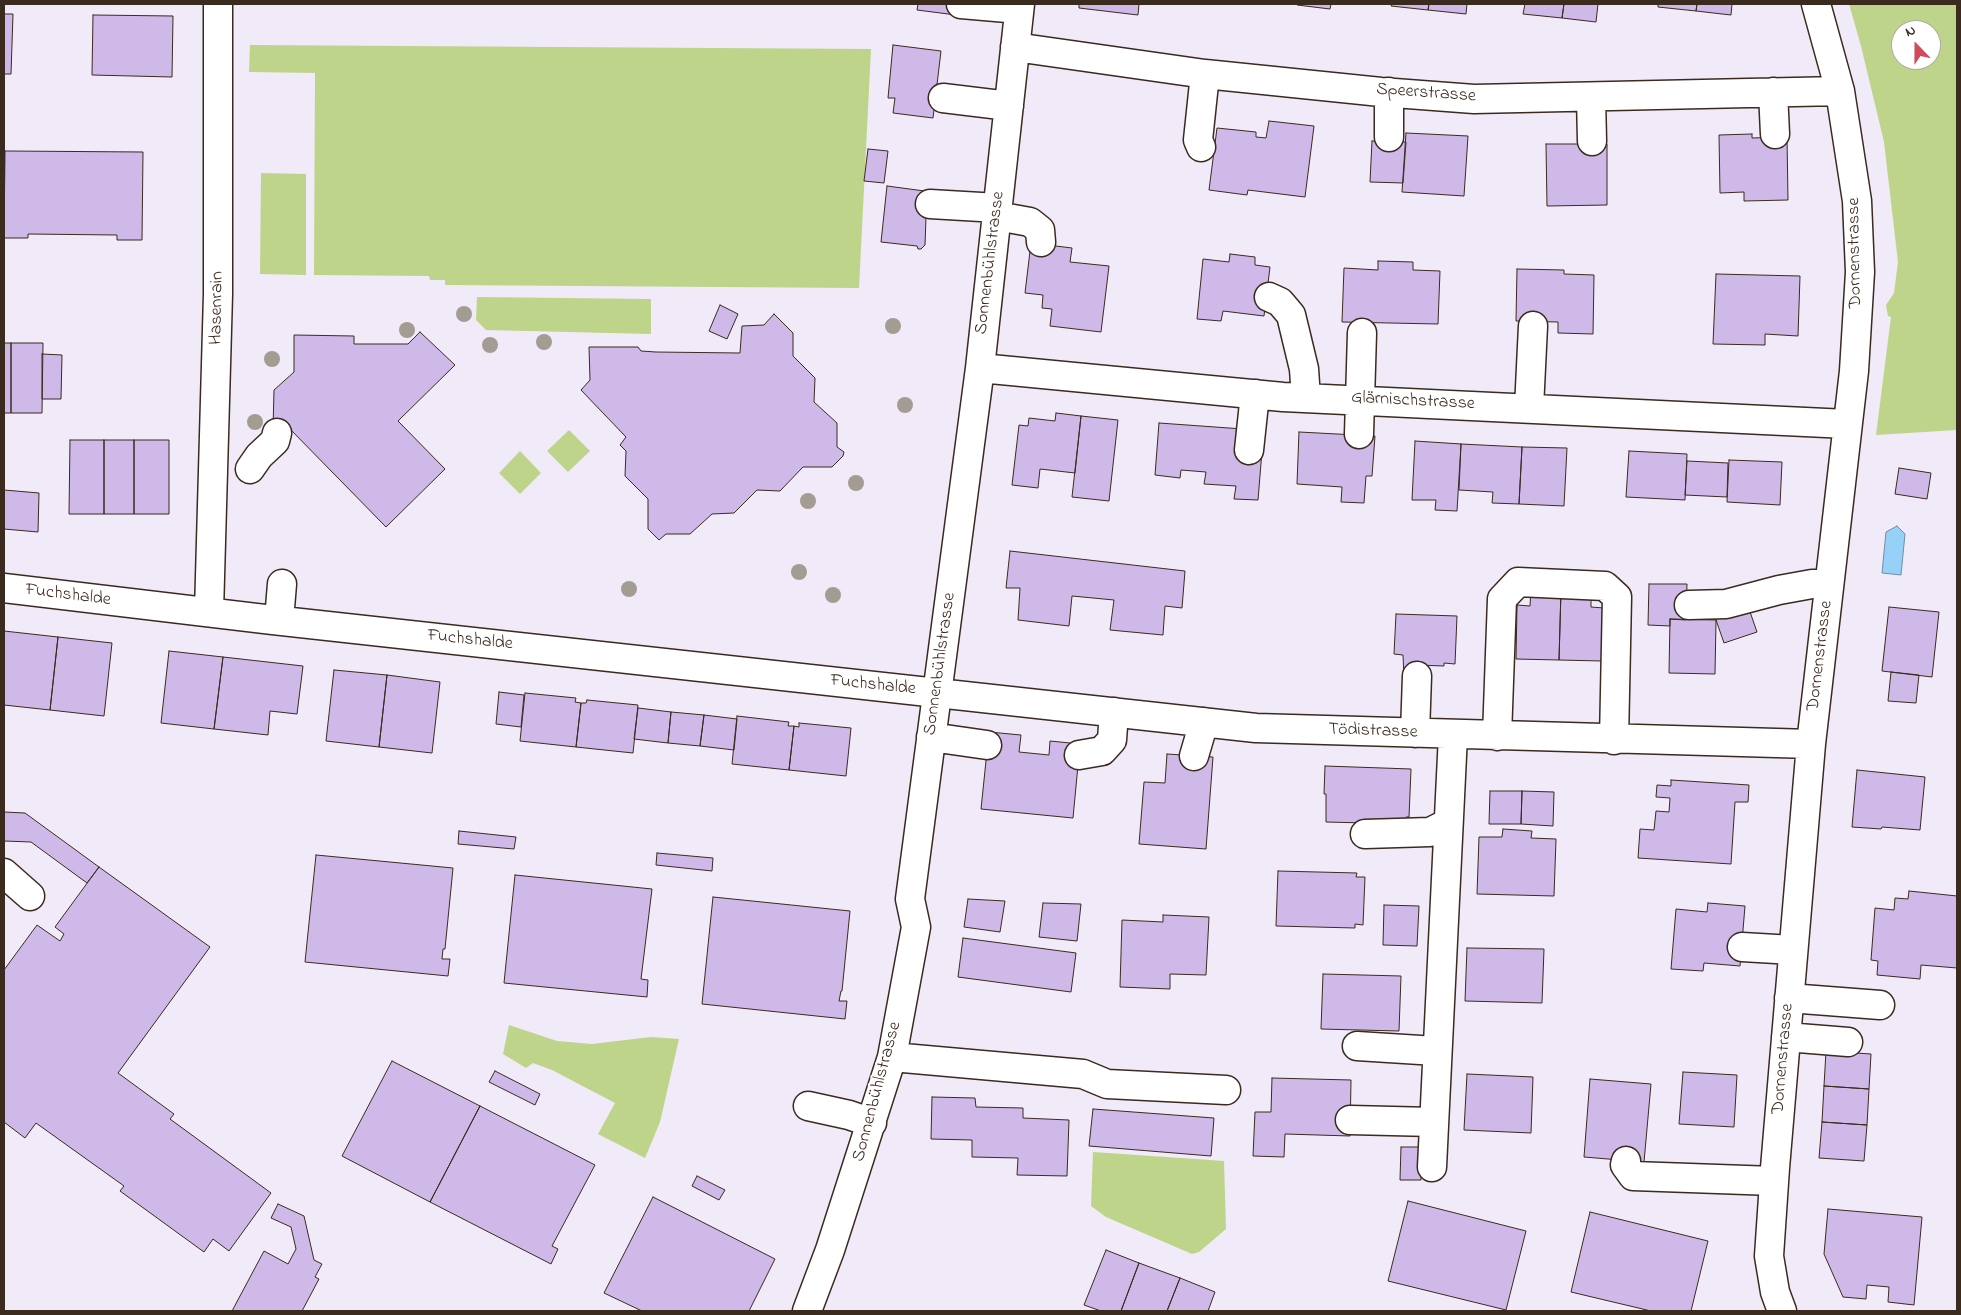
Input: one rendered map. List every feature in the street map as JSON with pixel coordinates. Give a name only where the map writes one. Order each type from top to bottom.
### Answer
[{"type":"street","name":"Hasenrain","points":[[210,612],[218,294],[218,4]]},
{"type":"street","points":[[961,4],[1019,6]]},
{"type":"street","name":"Dornenstrasse","points":[[1782,1311],[1775,1292],[1769,1256],[1774,1181],[1811,744],[1854,371],[1860,272],[1857,201],[1840,91],[1816,4]]},
{"type":"street","name":"Sonnenbühlstrasse","points":[[807,1311],[830,1250],[892,1057],[916,926],[910,899],[980,368],[986,295],[997,212],[1019,6]]},
{"type":"street","name":"Speerstrasse","points":[[1015,47],[1205,74],[1474,99],[1840,91]]},
{"type":"street","points":[[1201,147],[1198,140],[1205,74]]},
{"type":"street","points":[[1389,92],[1389,137]]},
{"type":"street","points":[[1773,92],[1775,134]]},
{"type":"street","points":[[1591,97],[1592,141]]},
{"type":"street","points":[[943,98],[1009,106]]},
{"type":"street","points":[[930,204],[997,212],[1030,222],[1040,230],[1041,242]]},
{"type":"street","points":[[1270,297],[1280,302],[1291,315],[1304,369],[1306,398]]},
{"type":"street","points":[[1528,408],[1533,326]]},
{"type":"street","points":[[1359,434],[1362,334]]},
{"type":"street","name":"Glärnischstrasse","points":[[980,368],[1306,398],[1847,424]]},
{"type":"street","points":[[1249,450],[1255,394]]},
{"type":"street","points":[[214,467],[255,469],[259,456],[275,441],[277,433]]},
{"type":"street","points":[[1497,736],[1502,599],[1518,582],[1604,586],[1617,597],[1614,740]]},
{"type":"street","points":[[279,620],[282,584]]},
{"type":"street","points":[[1689,606],[1726,604],[1779,590],[1812,584],[1829,584]]},
{"type":"street","name":"Fuchshalde","points":[[4,588],[937,692]]},
{"type":"street","points":[[1415,733],[1417,676]]},
{"type":"street","name":"Tödistrasse","points":[[937,692],[1256,728],[1614,740],[1811,744]]},
{"type":"street","points":[[1079,755],[1102,752],[1112,740],[1114,712]]},
{"type":"street","points":[[1194,756],[1204,722]]},
{"type":"street","points":[[1432,1167],[1436,1051],[1453,735]]},
{"type":"street","points":[[931,737],[987,745]]},
{"type":"street","points":[[1365,834],[1430,832],[1448,823]]},
{"type":"street","points":[[4,873],[30,896]]},
{"type":"street","points":[[1742,947],[1793,950]]},
{"type":"street","points":[[1789,998],[1880,1005]]},
{"type":"street","points":[[1786,1037],[1848,1042]]},
{"type":"street","points":[[1357,1046],[1436,1051]]},
{"type":"street","points":[[892,1057],[1083,1074],[1107,1084],[1226,1090]]},
{"type":"street","points":[[808,1106],[849,1115],[872,1123]]},
{"type":"street","points":[[1350,1120],[1433,1122]]},
{"type":"street","points":[[1626,1161],[1625,1165],[1633,1176],[1774,1181]]},
{"type":"green space","points":[[1849,4],[1957,4],[1957,430],[1876,435],[1891,317],[1888,316],[1886,305],[1894,293],[1898,262],[1884,142]]},
{"type":"green space","points":[[250,45],[871,49],[859,288],[445,285],[445,280],[430,280],[429,276],[314,275],[315,73],[249,72]]},
{"type":"green space","points":[[261,173],[306,174],[306,275],[260,274]]},
{"type":"green space","points":[[477,297],[651,299],[651,334],[486,330],[476,320]]},
{"type":"green space","points":[[569,430],[590,451],[568,472],[547,451]]},
{"type":"green space","points":[[520,451],[541,473],[520,494],[499,473]]},
{"type":"green space","points":[[509,1025],[557,1041],[592,1044],[651,1037],[679,1039],[660,1122],[645,1158],[598,1134],[615,1103],[552,1070],[533,1063],[526,1068],[503,1054]]},
{"type":"green space","points":[[1093,1152],[1224,1161],[1226,1229],[1199,1252],[1192,1254],[1106,1217],[1091,1206]]},
{"type":"water","points":[[1897,526],[1905,534],[1901,575],[1882,573],[1886,532]]},
{"type":"building","points":[[918,4],[957,4],[956,15],[917,10]]},
{"type":"building","points":[[1079,4],[1139,4],[1138,15],[1079,8]]},
{"type":"building","points":[[1297,4],[1331,4],[1330,9]]},
{"type":"building","points":[[1392,4],[1429,4],[1428,10],[1391,6]]},
{"type":"building","points":[[1429,4],[1467,4],[1466,14],[1428,10]]},
{"type":"building","points":[[1525,4],[1564,4],[1562,18],[1523,14]]},
{"type":"building","points":[[1564,4],[1598,4],[1596,22],[1562,18]]},
{"type":"building","points":[[1658,4],[1697,4],[1696,11],[1658,7]]},
{"type":"building","points":[[1697,4],[1732,4],[1731,15],[1696,11]]},
{"type":"building","points":[[4,14],[13,14],[11,74],[4,74]]},
{"type":"building","points":[[93,15],[173,16],[172,77],[92,75]]},
{"type":"building","points":[[893,45],[941,51],[933,118],[893,113],[895,98],[888,98]]},
{"type":"building","points":[[1269,121],[1314,126],[1305,197],[1248,190],[1247,195],[1209,190],[1217,128],[1256,132],[1256,137],[1266,138]]},
{"type":"building","points":[[1406,133],[1468,136],[1464,196],[1402,192]]},
{"type":"building","points":[[1752,134],[1752,138],[1787,137],[1788,200],[1744,201],[1744,192],[1720,193],[1719,135]]},
{"type":"building","points":[[1372,141],[1406,142],[1403,183],[1370,182]]},
{"type":"building","points":[[1546,144],[1607,144],[1607,205],[1547,206]]},
{"type":"building","points":[[868,149],[888,151],[884,183],[864,181]]},
{"type":"building","points":[[5,151],[143,152],[142,240],[117,240],[117,235],[28,234],[28,238],[4,238]]},
{"type":"building","points":[[887,186],[932,192],[929,216],[926,217],[925,245],[921,249],[918,249],[917,246],[881,242]]},
{"type":"building","points":[[1031,243],[1072,248],[1070,262],[1109,266],[1101,332],[1050,326],[1052,309],[1042,308],[1043,295],[1025,293]]},
{"type":"building","points":[[1230,254],[1255,257],[1255,265],[1270,267],[1264,316],[1223,311],[1221,321],[1197,319],[1203,259],[1229,262]]},
{"type":"building","points":[[1378,261],[1413,262],[1413,270],[1440,271],[1438,324],[1342,322],[1344,268],[1378,270]]},
{"type":"building","points":[[1517,269],[1564,270],[1564,274],[1594,275],[1593,334],[1558,333],[1558,322],[1516,321]]},
{"type":"building","points":[[1716,274],[1800,276],[1798,336],[1765,334],[1765,345],[1713,344]]},
{"type":"building","points":[[720,305],[738,314],[727,339],[709,331]]},
{"type":"building","points":[[774,314],[793,333],[793,356],[815,378],[814,402],[837,423],[837,447],[844,452],[843,456],[832,467],[803,467],[780,491],[757,490],[734,513],[712,514],[690,534],[666,534],[659,540],[648,529],[648,499],[625,476],[626,451],[620,445],[626,437],[581,390],[590,380],[589,347],[638,347],[641,351],[656,352],[740,353],[742,326],[764,325]]},
{"type":"building","points":[[420,332],[455,365],[398,421],[445,469],[386,527],[289,428],[273,429],[274,390],[294,372],[294,335],[354,336],[354,344],[408,344]]},
{"type":"building","points":[[4,343],[11,343],[11,413],[4,413]]},
{"type":"building","points":[[11,343],[43,343],[42,413],[11,413]]},
{"type":"building","points":[[42,354],[62,355],[61,399],[42,399]]},
{"type":"building","points":[[1056,413],[1081,416],[1075,473],[1040,469],[1038,488],[1012,485],[1019,425],[1028,426],[1029,418],[1055,421]]},
{"type":"building","points":[[1081,416],[1118,420],[1109,501],[1072,497]]},
{"type":"building","points":[[1159,423],[1243,429],[1262,451],[1258,500],[1234,499],[1236,486],[1204,484],[1206,472],[1181,470],[1180,478],[1155,475]]},
{"type":"building","points":[[1299,432],[1375,436],[1372,476],[1366,476],[1364,503],[1341,502],[1342,487],[1297,484]]},
{"type":"building","points":[[70,440],[104,440],[104,514],[69,514]]},
{"type":"building","points":[[104,440],[134,440],[134,514],[104,514]]},
{"type":"building","points":[[134,440],[169,440],[169,514],[134,514]]},
{"type":"building","points":[[1415,441],[1461,444],[1457,511],[1435,510],[1436,500],[1412,500]]},
{"type":"building","points":[[1461,444],[1522,447],[1519,504],[1492,503],[1493,492],[1459,490]]},
{"type":"building","points":[[1522,447],[1567,448],[1564,506],[1519,504]]},
{"type":"building","points":[[1629,451],[1687,454],[1685,500],[1626,497]]},
{"type":"building","points":[[1729,460],[1782,462],[1780,505],[1727,502]]},
{"type":"building","points":[[1687,461],[1728,463],[1727,497],[1685,495]]},
{"type":"building","points":[[1899,468],[1931,473],[1927,499],[1895,494]]},
{"type":"building","points":[[4,490],[39,493],[38,532],[4,529]]},
{"type":"building","points":[[1010,551],[1185,571],[1182,608],[1165,606],[1163,635],[1110,630],[1114,600],[1072,596],[1069,626],[1018,620],[1020,588],[1006,588]]},
{"type":"building","points":[[1649,584],[1687,584],[1686,620],[1670,619],[1670,626],[1648,625]]},
{"type":"building","points":[[1531,589],[1561,590],[1559,660],[1516,659],[1517,605],[1530,606]]},
{"type":"building","points":[[1561,590],[1591,591],[1591,607],[1604,608],[1602,661],[1559,660]]},
{"type":"building","points":[[1748,606],[1757,632],[1724,643],[1715,617]]},
{"type":"building","points":[[1889,607],[1939,612],[1932,677],[1882,671]]},
{"type":"building","points":[[1396,614],[1457,616],[1455,664],[1444,663],[1444,666],[1416,665],[1404,678],[1403,655],[1394,654]]},
{"type":"building","points":[[1670,619],[1716,620],[1715,674],[1669,673]]},
{"type":"building","points":[[4,631],[58,637],[50,710],[4,705]]},
{"type":"building","points":[[58,637],[112,643],[104,716],[50,710]]},
{"type":"building","points":[[169,651],[223,657],[214,729],[161,723]]},
{"type":"building","points":[[223,657],[303,666],[297,714],[270,711],[268,735],[214,729]]},
{"type":"building","points":[[334,670],[387,675],[379,747],[326,741]]},
{"type":"building","points":[[1891,672],[1919,675],[1916,703],[1888,701]]},
{"type":"building","points":[[387,675],[440,682],[432,753],[379,747]]},
{"type":"building","points":[[499,692],[524,695],[521,727],[496,724]]},
{"type":"building","points":[[525,693],[576,698],[575,702],[581,703],[576,747],[520,741]]},
{"type":"building","points":[[587,700],[638,705],[633,753],[576,747],[581,703],[586,703]]},
{"type":"building","points":[[638,708],[671,712],[668,743],[634,739]]},
{"type":"building","points":[[671,712],[704,715],[700,746],[668,743]]},
{"type":"building","points":[[704,715],[737,719],[734,750],[700,746]]},
{"type":"building","points":[[737,716],[789,722],[788,726],[794,726],[789,770],[732,764]]},
{"type":"building","points":[[799,723],[851,728],[846,776],[789,770],[794,726],[799,727]]},
{"type":"building","points":[[989,732],[1021,735],[1019,752],[1049,755],[1050,741],[1080,744],[1073,818],[981,809]]},
{"type":"building","points":[[1167,754],[1213,757],[1206,849],[1139,844],[1144,782],[1165,783]]},
{"type":"building","points":[[1325,766],[1411,769],[1409,817],[1406,817],[1406,824],[1326,822]]},
{"type":"building","points":[[1857,770],[1925,777],[1920,830],[1852,827]]},
{"type":"building","points":[[1671,780],[1749,785],[1748,802],[1735,802],[1731,864],[1638,858],[1640,829],[1654,830],[1656,811],[1669,812],[1670,798],[1656,797],[1657,785],[1671,786]]},
{"type":"building","points":[[1490,791],[1522,791],[1521,824],[1489,824]]},
{"type":"building","points":[[1522,791],[1554,792],[1553,826],[1521,824]]},
{"type":"building","points":[[4,812],[25,813],[99,867],[87,883],[31,842],[4,841]]},
{"type":"building","points":[[1503,829],[1532,831],[1531,838],[1556,839],[1554,896],[1477,894],[1479,837],[1502,837]]},
{"type":"building","points":[[459,831],[516,837],[514,849],[458,844]]},
{"type":"building","points":[[657,853],[713,858],[712,871],[656,865]]},
{"type":"building","points":[[316,855],[453,868],[445,949],[443,949],[442,959],[450,959],[448,976],[305,962]]},
{"type":"building","points":[[99,867],[210,947],[118,1073],[174,1114],[170,1119],[271,1193],[229,1251],[213,1239],[204,1252],[120,1191],[124,1186],[36,1123],[25,1138],[4,1122],[4,970],[37,925],[60,941],[64,934],[55,927]]},
{"type":"building","points":[[1278,871],[1357,873],[1356,877],[1365,877],[1363,925],[1355,924],[1355,928],[1276,926]]},
{"type":"building","points":[[515,875],[652,889],[641,979],[648,980],[647,997],[504,983]]},
{"type":"building","points":[[1909,891],[1957,896],[1957,968],[1921,965],[1920,979],[1877,975],[1878,961],[1871,960],[1875,908],[1894,910],[1895,898],[1908,899]]},
{"type":"building","points":[[713,897],[850,911],[842,991],[839,1001],[847,1001],[845,1019],[702,1004]]},
{"type":"building","points":[[968,899],[1005,901],[1000,932],[964,927]]},
{"type":"building","points":[[1043,903],[1081,904],[1077,941],[1039,937]]},
{"type":"building","points":[[1708,903],[1745,906],[1740,966],[1704,963],[1703,971],[1671,969],[1676,909],[1707,912]]},
{"type":"building","points":[[1384,905],[1419,906],[1417,946],[1383,945]]},
{"type":"building","points":[[1163,915],[1209,917],[1206,975],[1170,974],[1170,989],[1120,987],[1122,920],[1163,922]]},
{"type":"building","points":[[963,938],[1076,953],[1071,992],[958,977]]},
{"type":"building","points":[[1467,948],[1544,949],[1542,1003],[1465,1001]]},
{"type":"building","points":[[1323,974],[1401,976],[1399,1031],[1321,1029]]},
{"type":"building","points":[[1826,1051],[1871,1054],[1869,1089],[1824,1086]]},
{"type":"building","points":[[392,1061],[480,1106],[430,1202],[342,1156]]},
{"type":"building","points":[[495,1071],[540,1094],[535,1105],[489,1082]]},
{"type":"building","points":[[1683,1072],[1737,1075],[1734,1127],[1679,1124]]},
{"type":"building","points":[[1467,1074],[1533,1077],[1531,1133],[1464,1130]]},
{"type":"building","points":[[1272,1078],[1351,1080],[1350,1136],[1285,1134],[1284,1157],[1253,1156],[1255,1112],[1271,1112]]},
{"type":"building","points":[[1590,1079],[1651,1084],[1644,1162],[1584,1157]]},
{"type":"building","points":[[1824,1086],[1869,1089],[1867,1125],[1822,1122]]},
{"type":"building","points":[[932,1097],[975,1098],[976,1107],[1023,1108],[1023,1118],[1069,1120],[1067,1176],[1017,1175],[1018,1158],[972,1157],[972,1140],[931,1139]]},
{"type":"building","points":[[480,1106],[595,1165],[552,1246],[558,1249],[551,1264],[430,1202]]},
{"type":"building","points":[[1093,1109],[1214,1118],[1211,1156],[1089,1146]]},
{"type":"building","points":[[1822,1122],[1867,1125],[1864,1161],[1819,1158]]},
{"type":"building","points":[[1401,1147],[1422,1147],[1421,1180],[1400,1180]]},
{"type":"building","points":[[697,1176],[725,1190],[719,1200],[692,1186]]},
{"type":"building","points":[[653,1197],[775,1259],[749,1311],[642,1311],[604,1293]]},
{"type":"building","points":[[1408,1201],[1526,1231],[1506,1310],[1388,1281]]},
{"type":"building","points":[[278,1204],[304,1216],[314,1260],[322,1264],[315,1277],[319,1279],[302,1311],[232,1311],[264,1251],[288,1264],[296,1249],[291,1227],[271,1218]]},
{"type":"building","points":[[1828,1209],[1922,1217],[1914,1305],[1888,1302],[1889,1287],[1867,1285],[1866,1299],[1843,1297],[1824,1254]]},
{"type":"building","points":[[1590,1212],[1708,1241],[1691,1311],[1651,1311],[1571,1292]]},
{"type":"building","points":[[1106,1250],[1139,1263],[1121,1311],[1101,1311],[1084,1305]]},
{"type":"building","points":[[1139,1263],[1180,1278],[1167,1311],[1121,1311]]},
{"type":"building","points":[[1180,1278],[1215,1292],[1208,1311],[1167,1311]]}]
